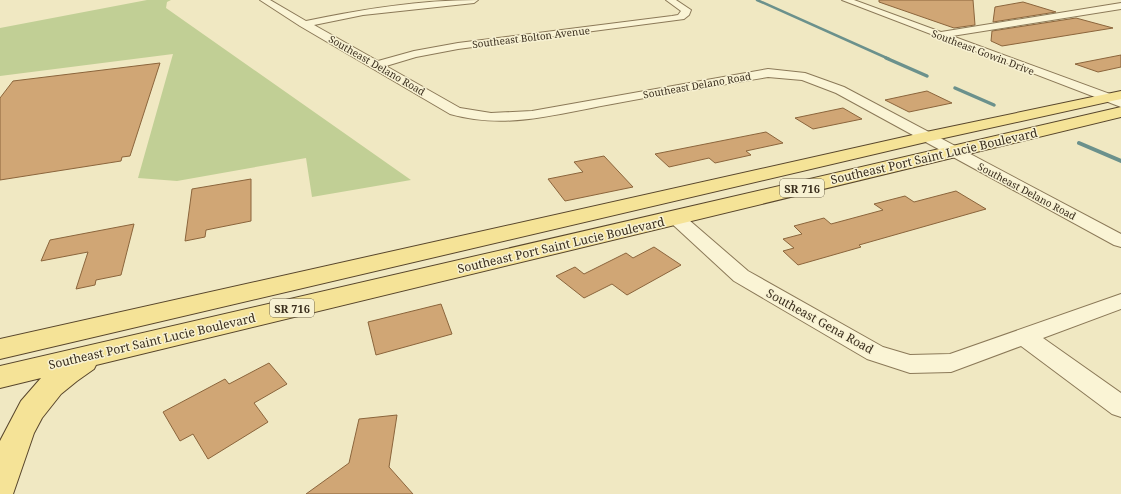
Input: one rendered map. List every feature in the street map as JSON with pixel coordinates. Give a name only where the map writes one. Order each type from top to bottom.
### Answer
[{"type":"main road","name":"Southeast Port Saint Lucie Boulevard","points":[[0,349],[926,137],[1118,102]]},
{"type":"main road","name":"Southeast Port Saint Lucie Boulevard","points":[[0,377],[954,152],[1118,102]]},
{"type":"main road","points":[[483,263],[497,250],[516,241],[599,221],[612,210]]},
{"type":"main road","points":[[0,485],[25,419],[40,398],[58,380],[78,365],[101,353]]},
{"type":"street","name":"Southeast Delano Road","points":[[264,0],[377,64],[455,111],[467,116],[488,118],[531,114],[768,73],[790,73],[810,77],[840,90],[1121,241]]},
{"type":"street","points":[[304,24],[400,4],[474,0]]},
{"type":"street","name":"Southeast Bolton Avenue","points":[[377,64],[438,49],[682,17],[686,13],[686,10],[682,6],[670,0]]},
{"type":"street","name":"Southeast Gowin Drive","points":[[846,0],[1118,102]]},
{"type":"street","points":[[940,35],[1121,6]]},
{"type":"street","name":"Southeast Gena Road","points":[[676,218],[741,276],[876,353],[910,364],[951,363],[1121,301]]},
{"type":"street","points":[[1024,337],[1121,407]]},
{"type":"green space","points":[[147,0],[171,0],[167,2],[166,8],[411,180],[312,197],[306,158],[177,181],[138,178],[173,54],[0,76],[0,28]]},
{"type":"building","points":[[879,0],[973,0],[975,25],[954,28],[879,2]]},
{"type":"building","points":[[1023,2],[1056,12],[993,22],[995,7]]},
{"type":"building","points":[[1076,18],[1113,28],[1002,46],[991,41],[992,31]]},
{"type":"building","points":[[1121,55],[1121,67],[1098,72],[1075,64]]},
{"type":"building","points":[[160,63],[130,156],[122,157],[121,161],[0,180],[0,98],[13,81]]},
{"type":"building","points":[[927,91],[952,103],[909,112],[885,100]]},
{"type":"building","points":[[843,108],[862,119],[813,129],[795,118]]},
{"type":"building","points":[[766,132],[783,143],[746,151],[751,155],[715,163],[709,158],[669,167],[655,154]]},
{"type":"building","points":[[604,156],[633,187],[565,201],[548,179],[583,172],[574,162]]},
{"type":"building","points":[[251,179],[251,221],[206,230],[205,237],[185,241],[192,189]]},
{"type":"building","points":[[956,191],[986,209],[859,245],[861,247],[798,265],[783,251],[794,248],[783,239],[802,234],[794,226],[824,218],[831,224],[883,210],[874,204],[905,196],[914,202]]},
{"type":"building","points":[[134,224],[121,275],[96,280],[95,285],[76,289],[88,252],[41,261],[50,240]]},
{"type":"building","points":[[654,247],[681,265],[627,295],[612,284],[584,298],[556,276],[575,267],[584,274],[626,253],[633,258]]},
{"type":"building","points":[[441,304],[452,334],[376,355],[368,322]]},
{"type":"building","points":[[269,363],[287,384],[254,403],[268,422],[208,459],[193,434],[180,441],[163,412],[225,379],[229,384]]},
{"type":"building","points":[[397,415],[389,467],[413,494],[306,494],[349,463],[359,419]]},
{"type":"waterway","points":[[757,0],[889,59]]},
{"type":"waterway","points":[[886,58],[927,76]]},
{"type":"waterway","points":[[955,88],[994,105]]},
{"type":"waterway","points":[[1079,143],[1121,161]]}]
